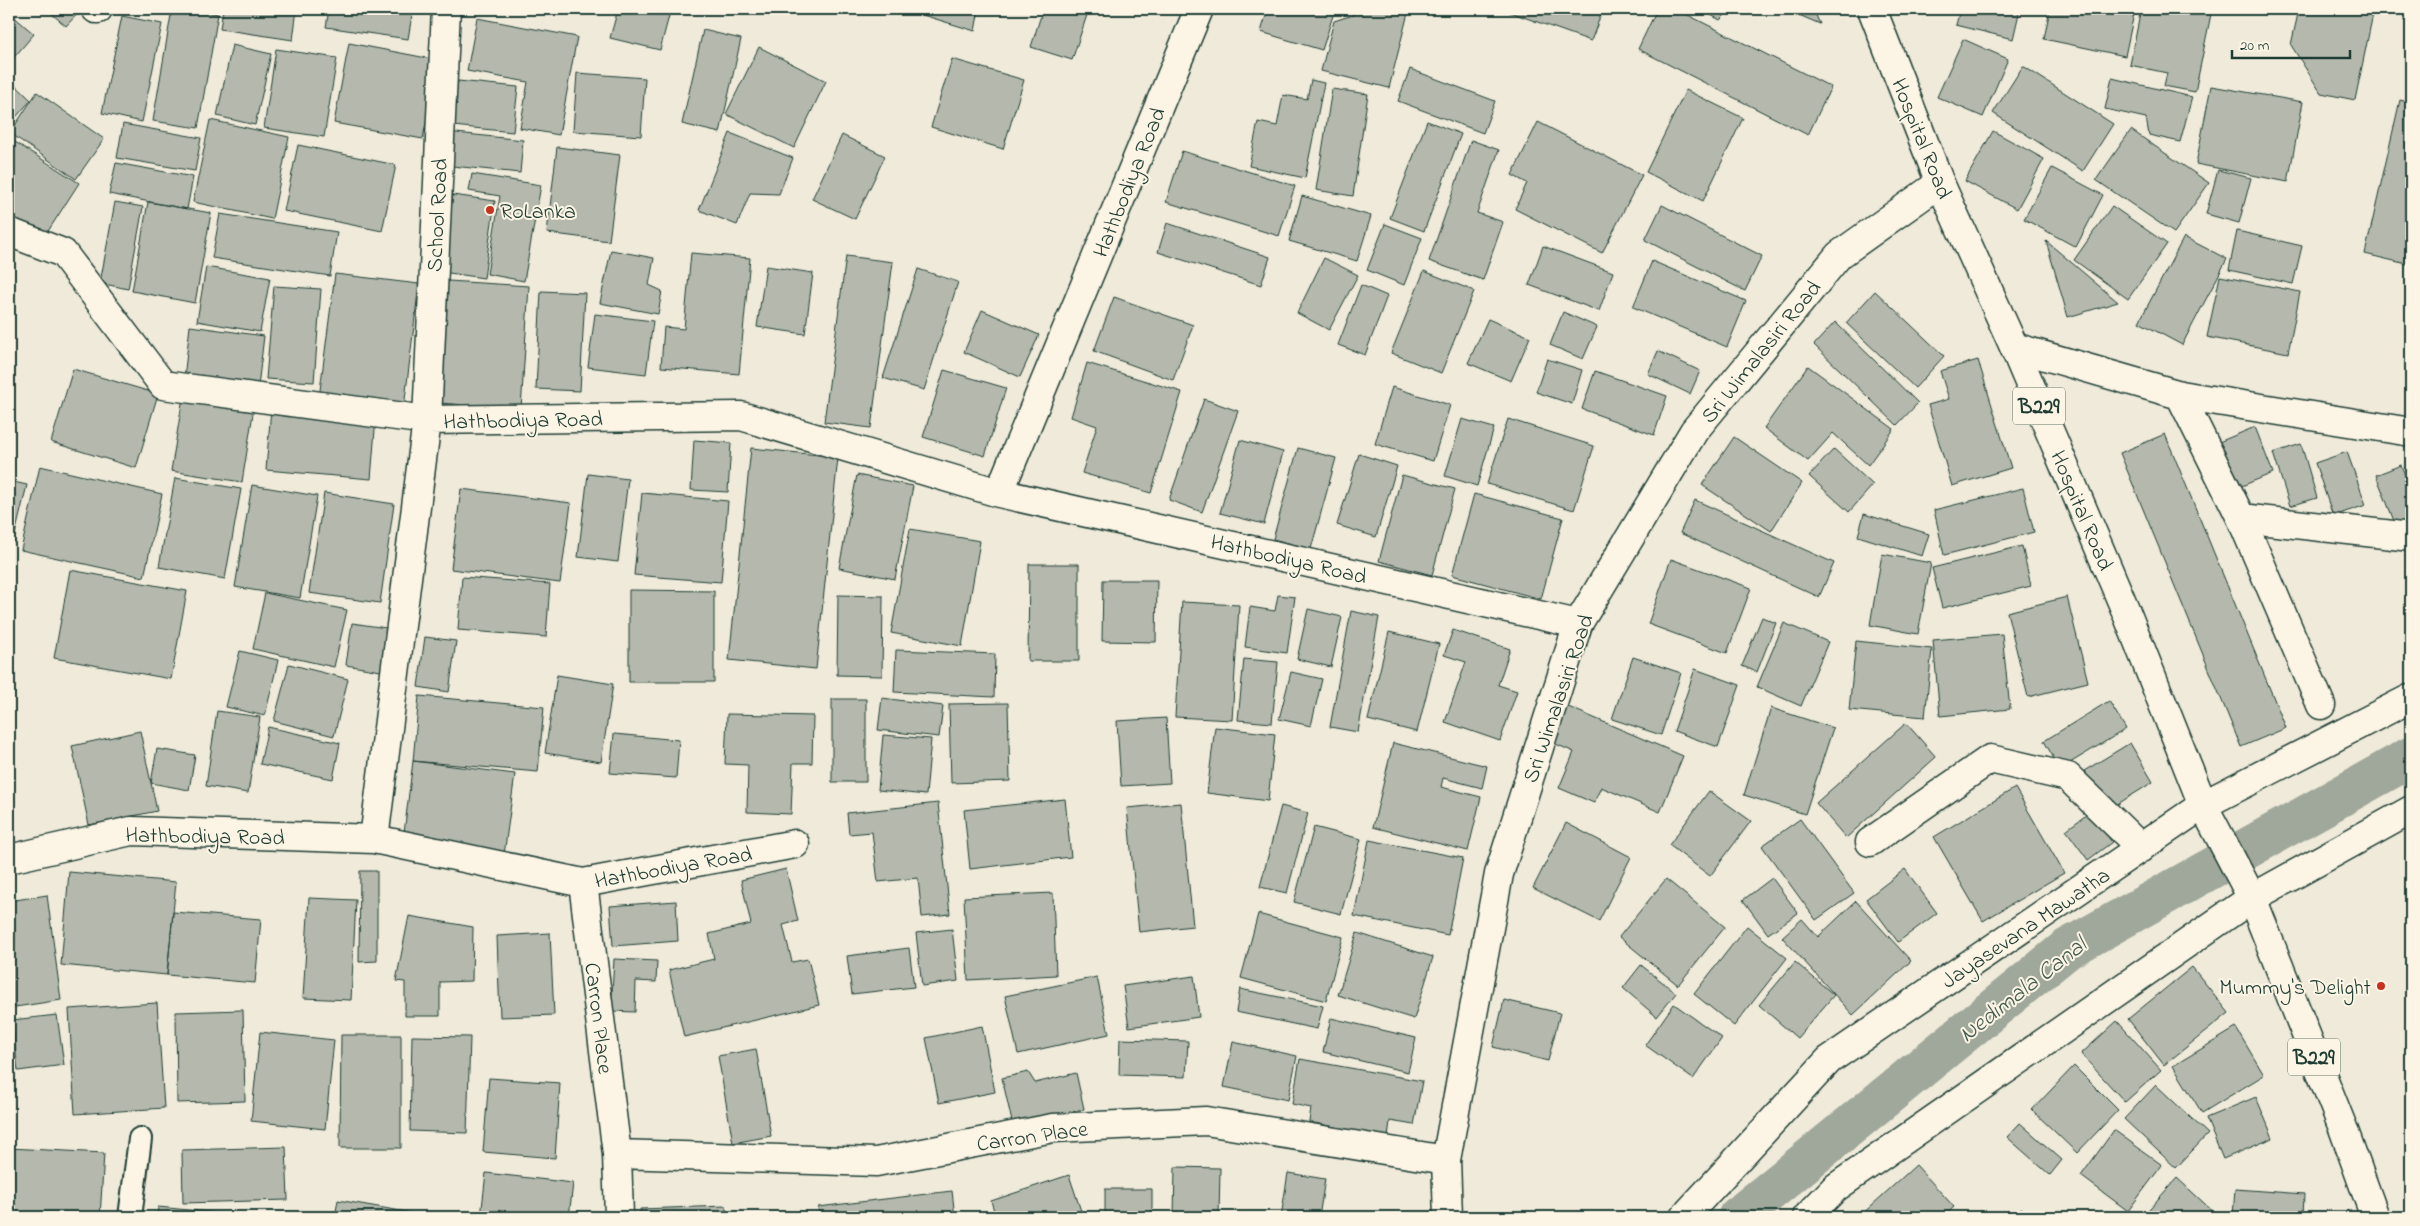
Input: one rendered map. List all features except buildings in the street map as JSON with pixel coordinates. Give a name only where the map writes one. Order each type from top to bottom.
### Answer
[{"type":"street","name":"School Road","points":[[427,420],[446,9]]},
{"type":"street","name":"Hathbodiya Road","points":[[999,493],[1199,9]]},
{"type":"street","name":"Hospital Road","points":[[1872,9],[1940,183],[2014,348],[2124,609],[2203,805],[2252,898]]},
{"type":"street","name":"Sri Wimalasiri Road","points":[[1448,1217],[1446,1160],[1499,874],[1578,624],[1694,431],[1839,255],[1940,183]]},
{"type":"street","points":[[9,232],[63,253],[163,385],[427,420]]},
{"type":"street","points":[[2014,348],[2180,395],[2411,432]]},
{"type":"street","points":[[2180,395],[2241,518],[2321,705]]},
{"type":"street","name":"Hathbodiya Road","points":[[374,839],[427,420],[741,416],[999,493],[1578,624]]},
{"type":"street","points":[[2241,518],[2411,537]]},
{"type":"street","name":"Jayasevana Mawatha","points":[[1684,1217],[1829,1060],[2203,805],[2411,698]]},
{"type":"street","points":[[1870,842],[1990,759],[2068,777],[2141,848]]},
{"type":"street","points":[[1807,1217],[1835,1188],[2252,898],[2411,810]]},
{"type":"street","name":"Hathbodiya Road","points":[[9,859],[131,831],[374,839],[583,883],[795,844]]},
{"type":"street","name":"Carron Place","points":[[583,883],[617,1154],[619,1217]]},
{"type":"street","name":"B229","points":[[2252,898],[2376,1217]]},
{"type":"street","name":"Carron Place","points":[[617,1154],[876,1162],[1053,1128],[1206,1121],[1446,1160]]},
{"type":"lane","points":[[130,1217],[140,1140]]},
{"type":"waterway","name":"Nedimala Canal","points":[[1738,1217],[2067,949],[2411,757]]},
{"type":"place","name":"RoLanka","points":[[490,210]]},
{"type":"place","name":"Mummy's Delight","points":[[2381,986]]}]
